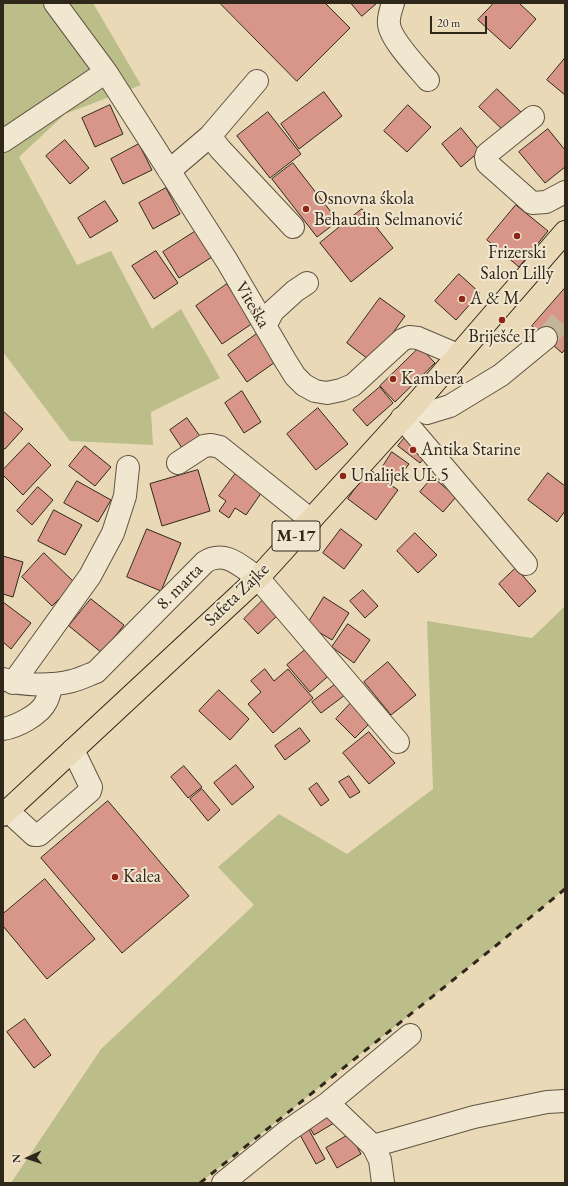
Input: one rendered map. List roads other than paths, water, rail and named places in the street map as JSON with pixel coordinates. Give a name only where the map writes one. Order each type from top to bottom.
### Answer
[{"type":"main road","name":"Safeta Zajke","points":[[5,813],[258,578],[408,412],[565,232]]},
{"type":"street","name":"Viteška","points":[[55,3],[106,72],[227,261],[295,376],[304,385],[315,391],[327,393],[341,390],[353,385],[402,340],[409,337],[418,338],[458,355]]},
{"type":"street","points":[[393,3],[389,14],[389,25],[396,42],[428,80]]},
{"type":"street","points":[[3,141],[106,72]]},
{"type":"street","points":[[169,171],[210,136],[257,81]]},
{"type":"street","points":[[533,117],[487,154],[487,162],[532,203],[546,202],[565,192]]},
{"type":"street","points":[[210,136],[220,149],[293,227]]},
{"type":"street","points":[[265,326],[273,311],[295,291],[307,283]]},
{"type":"street","points":[[408,412],[427,413],[450,406],[501,375],[546,338]]},
{"type":"street","points":[[408,412],[526,564]]},
{"type":"street","points":[[178,463],[204,446],[211,445],[220,447],[311,520]]},
{"type":"street","points":[[8,681],[90,576],[113,533],[125,496],[128,467]]},
{"type":"street","name":"8. marta","points":[[8,681],[32,684],[52,684],[72,681],[96,672],[206,562],[211,558],[224,557],[258,578],[398,742]]},
{"type":"street","points":[[3,729],[27,720],[39,711],[46,703],[52,684]]},
{"type":"street","points":[[5,813],[34,835],[39,835],[90,792],[91,787],[73,750]]},
{"type":"street","points":[[223,1183],[286,1132],[328,1103],[410,1035]]},
{"type":"street","points":[[373,1146],[474,1117],[548,1102],[565,1101]]},
{"type":"street","points":[[328,1103],[373,1146],[380,1160],[383,1183]]},
{"type":"tunnel","points":[[546,338],[565,316]]},
{"type":"railway","points":[[200,1183],[565,889]]},
{"type":"place","name":"Osnovna śkola Behaudin Selmanović","points":[[306,209]]},
{"type":"place","name":"Frizerski Salon Lilly","points":[[517,236]]},
{"type":"place","name":"A & M","points":[[462,299]]},
{"type":"place","name":"Briješće II","points":[[502,320]]},
{"type":"place","name":"Kambera","points":[[393,379]]},
{"type":"place","name":"Antika Starine","points":[[413,450]]},
{"type":"place","name":"Unalijek UL 5","points":[[343,476]]},
{"type":"place","name":"Kalea","points":[[115,877]]}]
